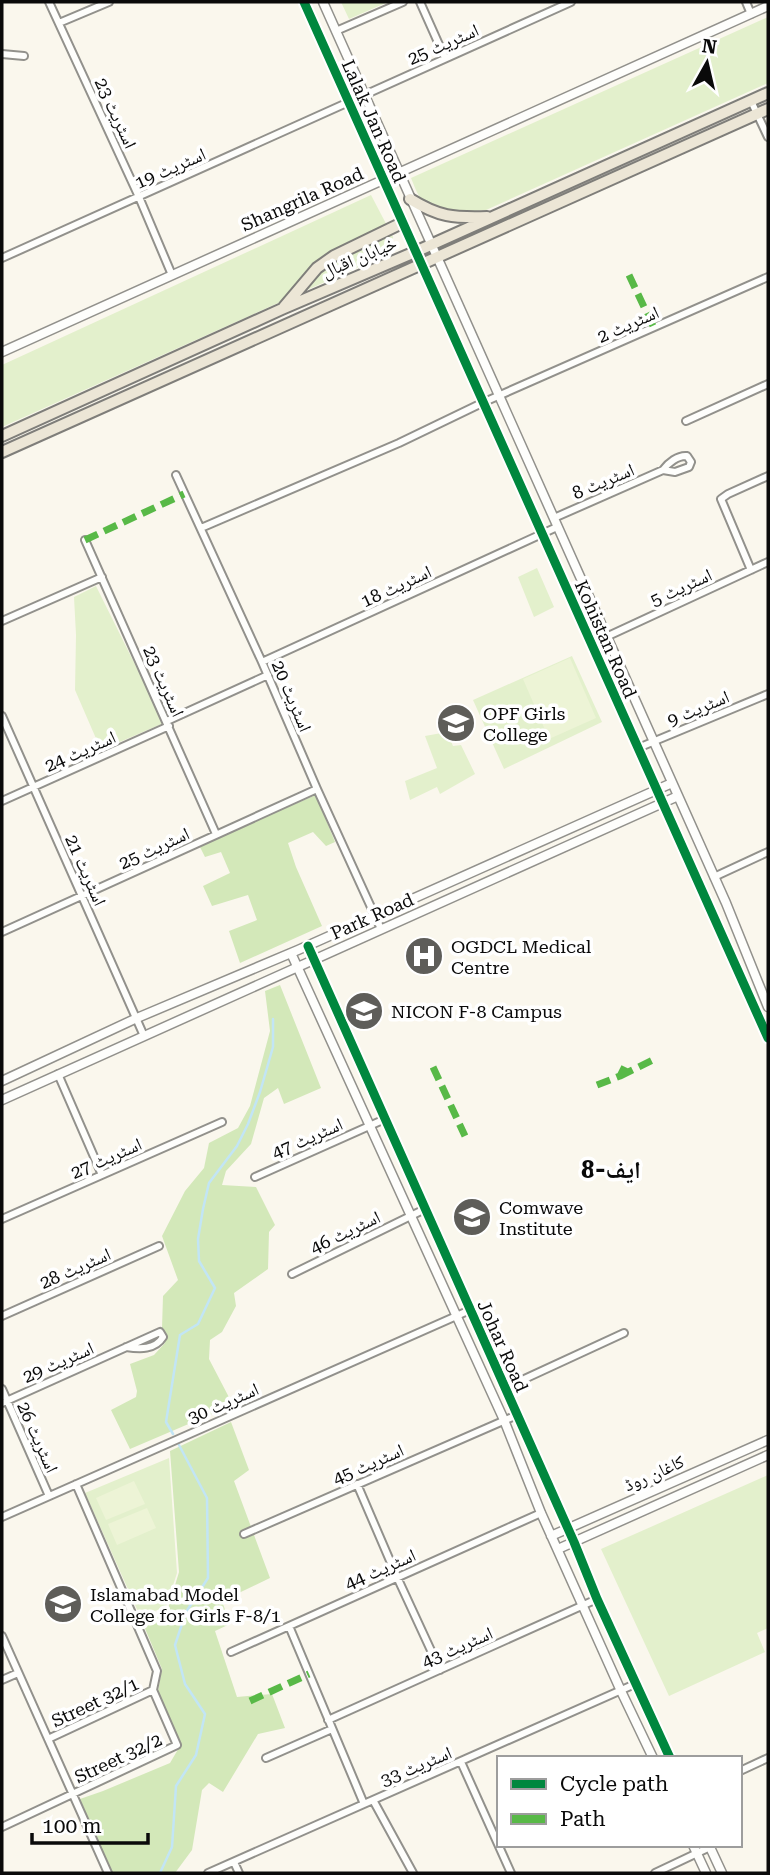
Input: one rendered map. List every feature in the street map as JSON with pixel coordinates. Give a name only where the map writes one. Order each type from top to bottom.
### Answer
[{"type":"main road","name":"خیابان اقبال","points":[[2,436],[768,93]]},
{"type":"main road","name":"خیابان اقبال","points":[[2,452],[763,112]]},
{"type":"main road","points":[[410,199],[451,218],[495,216]]},
{"type":"main road","points":[[282,309],[307,279],[334,256],[402,223]]},
{"type":"street","name":"اسٹریٹ 23","points":[[50,2],[172,275]]},
{"type":"street","points":[[60,23],[109,2]]},
{"type":"street","name":"Lalak Jan Road","points":[[304,2],[415,252]]},
{"type":"street","name":"Lalak Jan Road","points":[[323,2],[430,245]]},
{"type":"street","points":[[336,31],[403,2]]},
{"type":"street","points":[[421,2],[445,58]]},
{"type":"street","name":"اسٹریٹ 25","points":[[349,102],[558,4],[571,2]]},
{"type":"street","points":[[746,2],[751,14]]},
{"type":"street","name":"Shangrila Road","points":[[2,352],[768,6]]},
{"type":"street","points":[[2,54],[24,56]]},
{"type":"street","points":[[751,101],[763,112],[768,137]]},
{"type":"street","name":"اسٹریٹ 19","points":[[2,258],[349,102]]},
{"type":"street","name":"Kohistan Road","points":[[430,245],[726,902],[768,1004]]},
{"type":"street","name":"Kohistan Road","points":[[415,252],[768,1038]]},
{"type":"street","name":"اسٹریٹ 2","points":[[482,403],[768,277]]},
{"type":"street","points":[[686,421],[768,384]]},
{"type":"street","points":[[201,528],[399,443],[482,403]]},
{"type":"street","name":"اسٹریٹ 8","points":[[554,518],[663,470]]},
{"type":"street","name":"اسٹریٹ 20","points":[[176,475],[381,929]]},
{"type":"street","points":[[751,570],[721,499],[768,476]]},
{"type":"street","name":"اسٹریٹ 18","points":[[262,662],[557,527]]},
{"type":"street","name":"اسٹریٹ 23","points":[[85,540],[216,834]]},
{"type":"street","name":"اسٹریٹ 5","points":[[606,637],[768,562]]},
{"type":"street","points":[[2,621],[102,577]]},
{"type":"street","name":"اسٹریٹ 24","points":[[2,801],[268,675]]},
{"type":"street","name":"اسٹریٹ 9","points":[[638,748],[768,694]]},
{"type":"street","name":"اسٹریٹ 21","points":[[2,716],[144,1036]]},
{"type":"street","name":"Park Road","points":[[2,1081],[137,1018],[308,946],[672,783]]},
{"type":"street","name":"اسٹریٹ 25","points":[[2,932],[317,789]]},
{"type":"street","name":"Park Road","points":[[2,1100],[678,796]]},
{"type":"street","points":[[698,884],[768,852]]},
{"type":"street","points":[[710,910],[726,902]]},
{"type":"street","name":"Johar Road","points":[[308,946],[669,1756]]},
{"type":"street","name":"Johar Road","points":[[291,953],[504,1420],[541,1513],[652,1756]]},
{"type":"street","points":[[755,1009],[768,1004]]},
{"type":"street","points":[[58,1074],[102,1175]]},
{"type":"street","name":"اسٹریٹ 47","points":[[255,1177],[385,1119]]},
{"type":"street","name":"اسٹریٹ 27","points":[[2,1219],[222,1122]]},
{"type":"street","name":"اسٹریٹ 46","points":[[292,1273],[425,1209]]},
{"type":"street","name":"اسٹریٹ 28","points":[[2,1316],[159,1246]]},
{"type":"street","name":"اسٹریٹ 30","points":[[2,1517],[470,1310]]},
{"type":"street","name":"اسٹریٹ 29","points":[[4,1402],[126,1347],[160,1332],[163,1337],[156,1345],[148,1348],[126,1347]]},
{"type":"street","points":[[505,1388],[624,1333]]},
{"type":"street","name":"اسٹریٹ 26","points":[[2,1389],[4,1402],[50,1496]]},
{"type":"street","name":"اسٹریٹ 45","points":[[244,1534],[517,1415]]},
{"type":"street","name":"کاغان روڈ","points":[[551,1535],[768,1440]]},
{"type":"street","name":"کاغان روڈ","points":[[558,1549],[768,1455]]},
{"type":"street","points":[[76,1484],[157,1671],[153,1690]]},
{"type":"street","points":[[357,1484],[440,1670]]},
{"type":"street","points":[[621,1505],[627,1518]]},
{"type":"street","name":"اسٹریٹ 44","points":[[231,1652],[541,1513]]},
{"type":"street","name":"اسٹریٹ 43","points":[[328,1720],[597,1599]]},
{"type":"street","points":[[289,1626],[365,1804]]},
{"type":"street","points":[[2,1636],[73,1794],[2,1827]]},
{"type":"street","points":[[2,1680],[18,1673]]},
{"type":"street","name":"اسٹریٹ 33","points":[[208,1873],[635,1684]]},
{"type":"street","name":"Street 32/1","points":[[48,1739],[153,1690]]},
{"type":"street","name":"Street 32/2","points":[[108,1873],[73,1794],[177,1745],[153,1690]]},
{"type":"street","points":[[266,1758],[332,1729]]},
{"type":"street","points":[[742,1770],[768,1758]]},
{"type":"street","points":[[461,1762],[497,1841]]},
{"type":"street","points":[[373,1800],[413,1873]]},
{"type":"street","points":[[500,1847],[511,1873]]},
{"type":"street","points":[[694,1847],[706,1873]]},
{"type":"street","points":[[655,1873],[708,1847]]},
{"type":"street","points":[[710,1847],[722,1873]]},
{"type":"street","points":[[234,1862],[239,1873]]},
{"type":"green space","points":[[341,2],[388,2],[349,19]]},
{"type":"green space","points":[[768,17],[768,83],[486,210],[442,210],[426,204],[418,195],[411,178]]},
{"type":"green space","points":[[371,195],[393,237],[393,249],[374,260],[2,427],[2,365]]},
{"type":"green space","points":[[537,568],[554,607],[534,617],[518,577]]},
{"type":"green space","points":[[96,586],[164,723],[101,750],[75,690],[74,597]]},
{"type":"green space","points":[[572,656],[602,722],[504,769],[473,700]]},
{"type":"green space","points":[[570,658],[596,718],[549,739],[523,679]]},
{"type":"green space","points":[[447,732],[453,746],[461,745],[475,774],[440,794],[437,787],[410,800],[405,781],[437,768],[425,736]]},
{"type":"green space","points":[[316,795],[335,842],[326,846],[313,832],[288,843],[322,926],[240,963],[229,931],[257,920],[248,895],[212,906],[203,886],[230,873],[221,852],[205,857],[199,845]]},
{"type":"green space","points":[[280,985],[321,1088],[284,1104],[278,1088],[264,1098],[251,1144],[226,1171],[222,1185],[256,1187],[275,1225],[269,1232],[268,1269],[234,1293],[236,1306],[222,1332],[210,1340],[209,1359],[233,1405],[130,1449],[111,1410],[136,1397],[130,1364],[154,1355],[165,1343],[162,1328],[163,1296],[178,1280],[162,1236],[185,1191],[204,1168],[209,1143],[238,1128],[250,1106],[270,1031],[265,991]]},
{"type":"green space","points":[[231,1422],[249,1470],[234,1481],[270,1578],[222,1601],[230,1624],[215,1631],[237,1697],[272,1694],[285,1728],[258,1734],[223,1792],[209,1783],[202,1790],[192,1850],[175,1873],[112,1873],[80,1799],[170,1763],[180,1746],[158,1691],[162,1669],[141,1619],[167,1612],[179,1572],[170,1451]]},
{"type":"green space","points":[[169,1458],[177,1573],[166,1607],[140,1616],[85,1493]]},
{"type":"green space","points":[[768,1475],[768,1628],[757,1633],[765,1652],[669,1696],[601,1549]]},
{"type":"green space","points":[[134,1481],[145,1504],[106,1520],[96,1498]]},
{"type":"green space","points":[[147,1508],[156,1528],[117,1545],[108,1524]]},
{"type":"waterway","points":[[173,1434],[166,1422],[180,1335],[198,1324],[215,1288],[199,1261],[198,1239],[209,1183],[237,1146],[248,1124],[273,1047],[273,1019]]},
{"type":"waterway","points":[[160,1873],[172,1847],[176,1786],[196,1755],[205,1714],[185,1684],[175,1645],[186,1612],[208,1578],[207,1498],[179,1445]]},
{"type":"marked path","points":[[629,275],[654,328]]},
{"type":"marked path","points":[[85,540],[184,494]]},
{"type":"marked path","points":[[620,1076],[655,1059]]},
{"type":"marked path","points":[[597,1085],[620,1076],[627,1062]]},
{"type":"marked path","points":[[433,1067],[465,1136]]},
{"type":"marked path","points":[[250,1701],[309,1674]]},
{"type":"cycle path","points":[[304,2],[768,1038]]},
{"type":"cycle path","points":[[308,946],[669,1756]]},
{"type":"place","name":"OPF Girls College","points":[[456,723]]},
{"type":"place","name":"OGDCL Medical Centre","points":[[424,956]]},
{"type":"place","name":"NICON F-8 Campus","points":[[364,1011]]},
{"type":"place","name":"Comwave Institute","points":[[472,1217]]},
{"type":"place","name":"Islamabad Model College for Girls F-8/1","points":[[63,1604]]},
{"type":"district","name":"ایف-8","points":[[611,1170]]}]
